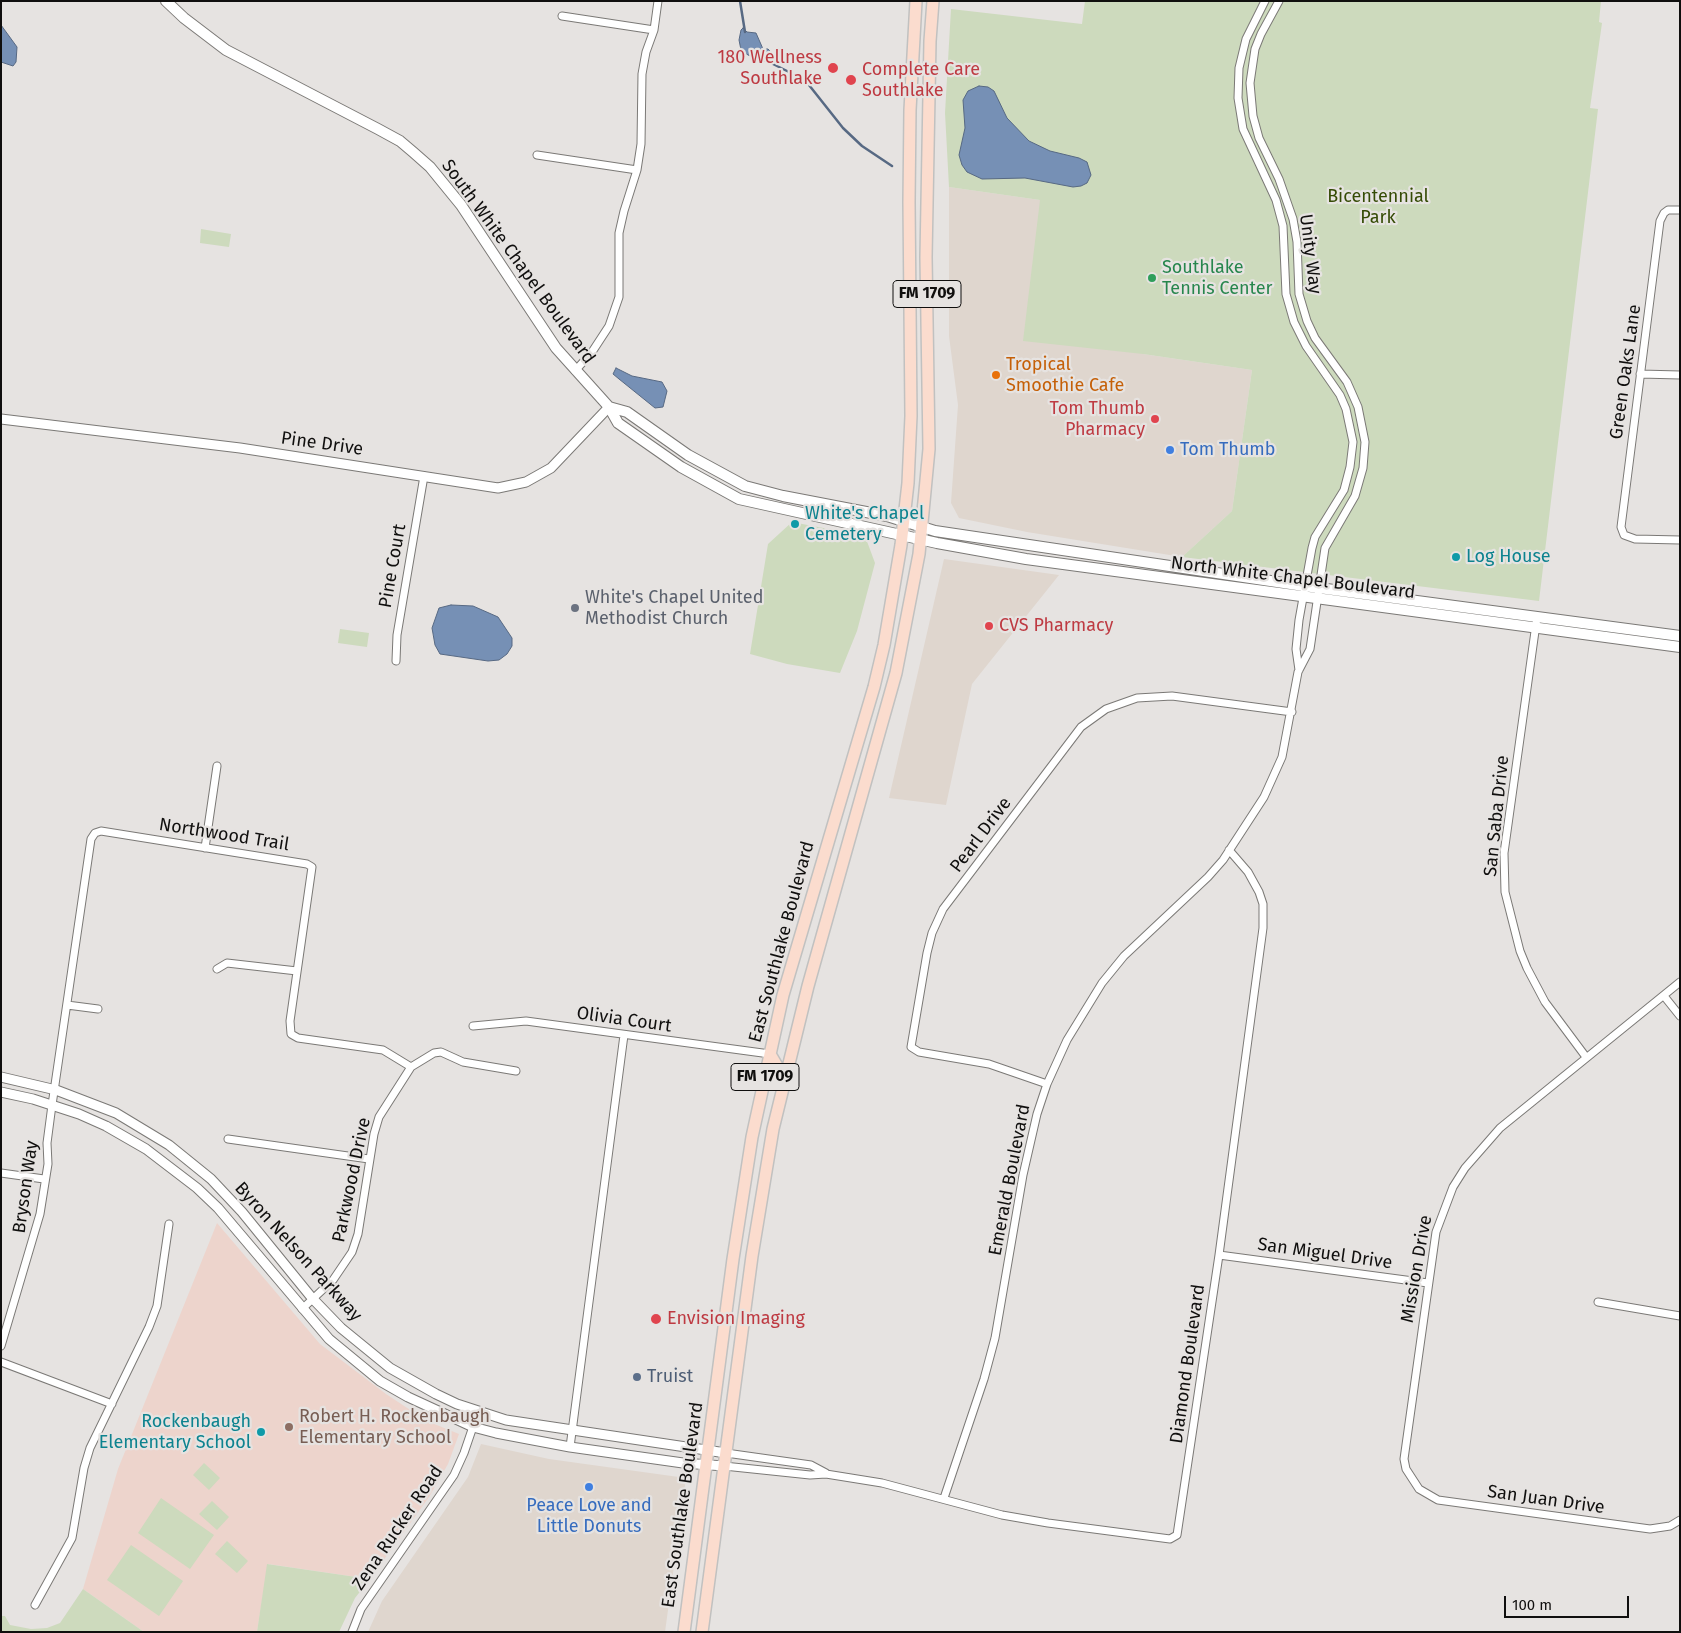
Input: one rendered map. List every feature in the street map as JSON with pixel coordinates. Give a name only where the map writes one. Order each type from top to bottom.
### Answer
[{"type":"main road","name":"South White Chapel Boulevard","points":[[166,1],[191,24],[226,50],[400,141],[430,167],[461,205],[556,348],[609,407],[618,423],[702,480],[740,499],[780,510],[903,534]]},
{"type":"main road","name":"FM 1709","points":[[903,534],[911,416],[908,202],[910,110],[916,1]]},
{"type":"main road","name":"FM 1709","points":[[921,540],[929,441],[926,257],[930,39],[934,1]]},
{"type":"main road","name":"South White Chapel Boulevard","points":[[609,407],[627,412],[688,455],[744,486],[905,521]]},
{"type":"main road","name":"North White Chapel Boulevard","points":[[905,521],[936,531],[1303,591]]},
{"type":"main road","name":"North White Chapel Boulevard","points":[[903,534],[921,540],[1026,559],[1317,592],[1536,622],[1680,636]]},
{"type":"main road","name":"East Southlake Boulevard","points":[[684,1632],[739,1215],[770,1054],[783,995],[857,745],[884,645],[903,534]]},
{"type":"main road","name":"East Southlake Boulevard","points":[[702,1632],[752,1256],[773,1129],[808,986],[875,752],[908,623],[921,540]]},
{"type":"main road","name":"North White Chapel Boulevard","points":[[1536,622],[1680,648]]},
{"type":"main road","points":[[857,745],[875,752]]},
{"type":"main road","points":[[770,1054],[774,1058],[779,1073],[771,1120],[773,1129]]},
{"type":"street","points":[[575,370],[592,352],[609,326],[619,297],[620,233],[624,211],[637,170],[641,144],[642,74],[646,52],[654,30],[658,1]]},
{"type":"street","name":"Unity Way","points":[[1265,1],[1246,39],[1238,68],[1238,98],[1243,128],[1278,209],[1283,226],[1286,294],[1294,322],[1306,346],[1340,395],[1352,434],[1352,456],[1348,479],[1338,500],[1315,537],[1303,591]]},
{"type":"street","name":"Unity Way","points":[[1279,1],[1261,34],[1253,58],[1250,83],[1253,116],[1259,138],[1279,179],[1293,219],[1297,242],[1297,279],[1302,308],[1315,338],[1341,372],[1353,394],[1364,434],[1365,455],[1360,481],[1349,508],[1325,548],[1317,592]]},
{"type":"street","points":[[562,16],[654,30]]},
{"type":"street","points":[[538,155],[637,170]]},
{"type":"street","name":"Green Oaks Lane","points":[[1680,210],[1668,210],[1660,221],[1621,527],[1624,535],[1635,539],[1680,540]]},
{"type":"street","points":[[1640,374],[1680,374]]},
{"type":"street","name":"Pine Drive","points":[[1,419],[240,448],[498,488],[526,482],[551,468],[609,407]]},
{"type":"street","points":[[1352,434],[1364,434]]},
{"type":"street","name":"Pine Court","points":[[396,661],[397,634],[424,476]]},
{"type":"street","name":"Emerald Boulevard","points":[[1299,671],[1296,649],[1303,591]]},
{"type":"street","name":"Emerald Boulevard","points":[[944,1498],[984,1380],[995,1338],[1023,1175],[1037,1114],[1047,1084],[1067,1040],[1102,984],[1124,956],[1208,877],[1230,850],[1264,797],[1282,758],[1299,671],[1310,649],[1317,592]]},
{"type":"street","name":"San Saba Drive","points":[[1536,622],[1504,853],[1505,892],[1520,951],[1527,968],[1545,1002],[1586,1057]]},
{"type":"street","name":"Pearl Drive","points":[[1047,1084],[989,1064],[919,1052],[911,1047],[926,953],[932,933],[943,909],[1082,728],[1106,709],[1137,698],[1172,696],[1292,712]]},
{"type":"street","points":[[205,848],[217,766]]},
{"type":"street","name":"Northwood Trail","points":[[56,1090],[90,839],[95,833],[101,831],[307,864],[312,867],[290,1021],[291,1034],[298,1038],[383,1050],[411,1068]]},
{"type":"street","name":"Diamond Boulevard","points":[[724,1466],[810,1475],[826,1474],[882,1482],[1002,1515],[1048,1523],[1174,1538],[1179,1530],[1219,1255],[1264,914],[1259,892],[1248,872],[1230,850]]},
{"type":"street","points":[[217,969],[227,963],[297,971]]},
{"type":"street","name":"Mission Drive","points":[[1413,1482],[1406,1469],[1405,1439],[1436,1232],[1453,1187],[1465,1168],[1500,1128],[1680,982]]},
{"type":"street","points":[[1664,996],[1680,1016]]},
{"type":"street","points":[[67,1005],[98,1010]]},
{"type":"street","name":"Olivia Court","points":[[473,1026],[526,1021],[770,1054]]},
{"type":"street","points":[[570,1447],[624,1035]]},
{"type":"street","name":"Parkwood Drive","points":[[302,1309],[333,1280],[352,1252],[358,1234],[368,1159],[379,1117],[411,1068],[434,1053],[441,1052],[463,1062],[516,1071]]},
{"type":"street","name":"Byron Nelson Parkway","points":[[1,1077],[56,1090],[116,1113],[150,1132],[189,1160],[211,1179],[242,1212],[312,1298],[370,1354],[390,1368],[436,1394],[478,1412],[506,1420],[726,1453]]},
{"type":"street","name":"Bryson Way","points":[[1,1346],[32,1247],[40,1214],[44,1179],[48,1164],[52,1105],[56,1090]]},
{"type":"street","name":"Byron Nelson Parkway","points":[[1,1092],[52,1105],[106,1126],[146,1149],[197,1188],[218,1208],[329,1339],[380,1381],[440,1413],[473,1427],[570,1447],[724,1466]]},
{"type":"street","points":[[228,1139],[368,1159]]},
{"type":"street","points":[[1,1173],[44,1179]]},
{"type":"street","points":[[35,1604],[72,1538],[84,1468],[157,1306],[170,1224]]},
{"type":"street","name":"San Miguel Drive","points":[[1219,1255],[1428,1283]]},
{"type":"street","points":[[1598,1302],[1680,1316]]},
{"type":"street","points":[[1,1362],[112,1404]]},
{"type":"street","points":[[380,1381],[390,1368]]},
{"type":"street","name":"Zena Rucker Road","points":[[352,1632],[361,1609],[454,1475],[478,1412]]},
{"type":"street","name":"Diamond Boulevard","points":[[726,1453],[811,1465],[826,1474]]},
{"type":"street","name":"San Juan Drive","points":[[1413,1482],[1426,1494],[1453,1503],[1650,1529],[1670,1526],[1680,1520]]},
{"type":"shaded area","points":[[949,187],[1040,200],[1143,354],[1252,370],[1232,511],[1182,557],[1027,532],[959,518],[951,503],[958,405],[949,336]]},
{"type":"shaded area","points":[[944,559],[1059,575],[972,684],[946,805],[889,798]]},
{"type":"shaded area","name":"Robert H. Rockenbaugh Elementary School","points":[[217,1223],[320,1344],[386,1394],[427,1421],[459,1434],[448,1464],[429,1497],[370,1579],[268,1564],[257,1632],[144,1632],[83,1589],[118,1469]]},
{"type":"shaded area","points":[[481,1444],[549,1459],[686,1478],[665,1632],[368,1632],[382,1601],[468,1477]]},
{"type":"green space","name":"Bicentennial Park","points":[[1085,1],[1601,1],[1599,22],[1602,23],[1590,108],[1598,109],[1539,601],[1182,557],[1232,511],[1252,370],[1143,354],[1023,341],[1040,200],[949,187],[945,113],[951,9],[1082,24]]},
{"type":"green space","points":[[201,229],[231,234],[229,247],[200,243]]},
{"type":"green space","points":[[792,522],[865,536],[875,563],[857,631],[840,673],[787,664],[750,654],[768,544]]},
{"type":"green space","points":[[340,629],[369,633],[367,647],[338,643]]},
{"type":"green space","points":[[204,1463],[220,1478],[209,1490],[193,1475]]},
{"type":"green space","points":[[161,1498],[214,1535],[190,1569],[138,1533]]},
{"type":"green space","points":[[212,1501],[229,1517],[217,1530],[199,1514]]},
{"type":"green space","points":[[227,1541],[248,1561],[237,1573],[215,1554]]},
{"type":"green space","points":[[131,1545],[183,1581],[159,1616],[107,1580]]},
{"type":"green space","points":[[267,1564],[370,1579],[355,1598],[339,1632],[257,1632]]},
{"type":"green space","points":[[83,1589],[144,1632],[1,1632],[1,1616],[5,1616],[10,1625],[31,1629],[47,1628],[60,1623]]},
{"type":"water","points":[[1,25],[17,47],[16,62],[13,66],[1,62]]},
{"type":"water","points":[[743,28],[747,32],[756,33],[763,49],[768,49],[775,56],[769,63],[748,55],[741,50],[739,40]]},
{"type":"water","points":[[979,86],[988,87],[994,91],[1007,118],[1029,141],[1050,151],[1079,158],[1087,162],[1091,175],[1087,183],[1073,187],[1025,178],[982,179],[967,172],[962,165],[959,155],[965,128],[963,100],[968,91]]},
{"type":"water","points":[[616,368],[632,376],[662,382],[667,391],[663,407],[655,408],[619,379],[613,374]]},
{"type":"water","points":[[451,605],[473,606],[498,617],[512,638],[512,646],[507,654],[499,660],[488,661],[440,654],[435,645],[432,628],[439,608]]},
{"type":"waterway","points":[[740,1],[745,32]]},
{"type":"waterway","points":[[765,60],[805,80],[843,128],[862,146],[892,166]]},
{"type":"place","name":"180 Wellness Southlake","points":[[833,68]]},
{"type":"place","name":"Complete Care Southlake","points":[[851,80]]},
{"type":"place","name":"Southlake Tennis Center","points":[[1152,278]]},
{"type":"place","name":"Tropical Smoothie Cafe","points":[[996,375]]},
{"type":"place","name":"Tom Thumb Pharmacy","points":[[1155,419]]},
{"type":"place","name":"Tom Thumb","points":[[1170,450]]},
{"type":"place","name":"White's Chapel Cemetery","points":[[795,524]]},
{"type":"place","name":"Log House","points":[[1456,557]]},
{"type":"place","name":"White's Chapel United Methodist Church","points":[[575,608]]},
{"type":"place","name":"CVS Pharmacy","points":[[989,626]]},
{"type":"place","name":"Envision Imaging","points":[[656,1319]]},
{"type":"place","name":"Truist","points":[[637,1377]]},
{"type":"place","name":"Robert H. Rockenbaugh Elementary School","points":[[289,1427]]},
{"type":"place","name":"Rockenbaugh Elementary School","points":[[261,1432]]},
{"type":"place","name":"Peace Love and Little Donuts","points":[[589,1487]]}]
